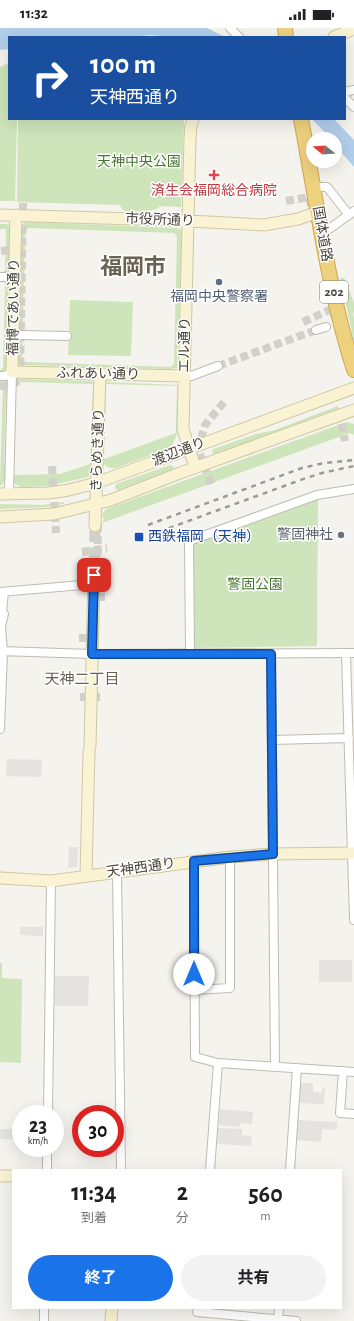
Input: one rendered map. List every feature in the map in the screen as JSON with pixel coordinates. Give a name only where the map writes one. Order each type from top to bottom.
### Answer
[{"type":"highway","name":"国体道路","points":[[301,120],[339,317],[354,370]]},
{"type":"street","points":[[230,28],[238,36]]},
{"type":"street","points":[[336,36],[354,29]]},
{"type":"street","points":[[346,99],[354,107]]},
{"type":"street","name":"エル通り","points":[[193,120],[190,136],[188,221],[188,376],[183,430],[195,467]]},
{"type":"street","points":[[314,187],[326,187],[351,213],[322,234]]},
{"type":"street","name":"市役所通り","points":[[0,216],[16,215],[264,225],[298,219],[318,212]]},
{"type":"street","name":"福博であい通り","points":[[4,494],[12,372],[16,215]]},
{"type":"street","points":[[0,277],[15,277]]},
{"type":"street","points":[[316,330],[326,327]]},
{"type":"street","points":[[20,335],[67,336]]},
{"type":"street","points":[[188,376],[218,366]]},
{"type":"street","points":[[0,376],[5,376],[12,372]]},
{"type":"street","name":"ふれあい通り","points":[[12,372],[188,376]]},
{"type":"street","name":"きらめき通り","points":[[95,526],[100,374]]},
{"type":"street","name":"渡辺通り","points":[[4,494],[49,493],[69,490],[96,483],[354,388]]},
{"type":"street","name":"渡辺通り","points":[[0,516],[54,514],[96,505],[195,467],[354,410]]},
{"type":"street","points":[[190,654],[189,541],[317,495],[354,489]]},
{"type":"street","points":[[0,729],[2,651],[1,626],[4,614],[2,611],[2,592],[94,580],[86,876]]},
{"type":"street","points":[[2,651],[92,654],[350,654],[349,738],[354,920]]},
{"type":"street","points":[[271,654],[275,1066]]},
{"type":"street","points":[[272,740],[349,738]]},
{"type":"street","name":"天神西通り","points":[[0,878],[51,881],[230,857],[273,854],[353,853]]},
{"type":"street","points":[[194,990],[230,988],[230,857]]},
{"type":"street","points":[[194,861],[195,1057],[218,1063],[354,1072]]},
{"type":"street","points":[[117,872],[121,1169]]},
{"type":"street","points":[[48,1105],[51,881]]},
{"type":"street","points":[[210,1169],[218,1063]]},
{"type":"street","points":[[290,1169],[297,1068]]},
{"type":"street","points":[[343,1071],[340,1113],[354,1114]]},
{"type":"street","points":[[47,1157],[47,1169]]},
{"type":"street","points":[[0,1176],[12,1176]]},
{"type":"street","points":[[44,1309],[44,1321]]},
{"type":"street","points":[[111,1321],[112,1309]]},
{"type":"street","points":[[278,1320],[279,1309]]},
{"type":"street","points":[[197,1314],[296,1321]]},
{"type":"green space","points":[[8,63],[8,120],[17,120],[15,201],[0,201],[0,67]]},
{"type":"green space","name":"天神中央公園","points":[[18,120],[184,120],[181,207],[159,206],[159,208],[152,210],[126,211],[123,210],[120,205],[17,202]]},
{"type":"green space","points":[[24,223],[177,228],[181,230],[177,368],[23,365],[19,363],[21,227]],"holes":[[[29,228],[174,233],[177,237],[174,364],[170,367],[26,362],[22,359],[25,231]]]},
{"type":"green space","points":[[0,224],[8,224],[10,228],[9,271],[7,273],[3,273],[5,270],[6,229],[0,229]]},
{"type":"green space","points":[[340,278],[344,278],[346,281],[354,303],[354,341]]},
{"type":"green space","points":[[3,281],[7,281],[9,284],[7,368],[6,371],[0,374],[0,370],[3,368],[5,283]]},
{"type":"green space","points":[[70,300],[133,302],[131,356],[68,355]]},
{"type":"green space","points":[[0,379],[4,379],[8,382],[8,390],[6,395],[4,464],[6,476],[4,482],[0,486],[3,384]]},
{"type":"green space","points":[[15,380],[91,381],[94,383],[91,473],[88,477],[47,486],[22,487],[13,482]],"holes":[[[18,382],[93,384],[90,464],[60,474],[14,475],[16,384]]]},
{"type":"green space","points":[[105,382],[177,385],[177,386],[177,434],[173,444],[167,449],[116,468],[107,466],[101,459]],"holes":[[[106,384],[177,386],[176,433],[104,459]]]},
{"type":"green space","points":[[338,406],[339,409],[214,454],[212,452],[213,449],[256,434],[275,430]]},
{"type":"green space","points":[[347,422],[354,424],[354,435],[350,433],[102,523],[104,520],[102,514],[106,509]]},
{"type":"green space","points":[[170,465],[174,467],[172,470],[118,490],[115,488],[116,484]]},
{"type":"green space","name":"警固公園","points":[[318,497],[317,646],[192,648],[191,542]]},
{"type":"green space","points":[[64,502],[64,504],[47,507],[0,509],[0,504],[42,505]]},
{"type":"green space","points":[[0,963],[2,963],[2,978],[22,979],[21,1063],[0,1062]]},
{"type":"shaded area","points":[[7,759],[42,760],[41,777],[6,776]]},
{"type":"shaded area","points":[[69,847],[78,847],[77,867],[68,868]]},
{"type":"shaded area","points":[[20,927],[43,927],[43,936],[20,935]]},
{"type":"shaded area","points":[[319,960],[352,960],[352,982],[319,982]]},
{"type":"shaded area","points":[[55,976],[89,976],[88,1006],[55,1006]]},
{"type":"shaded area","points":[[298,1083],[313,1083],[313,1092],[322,1093],[322,1087],[325,1088],[324,1104],[297,1103]]},
{"type":"shaded area","points":[[220,1109],[253,1112],[252,1124],[240,1123],[239,1127],[219,1125]]},
{"type":"shaded area","points":[[297,1120],[337,1122],[337,1130],[322,1129],[321,1142],[296,1140]]},
{"type":"shaded area","points":[[218,1128],[242,1129],[242,1135],[252,1136],[251,1146],[217,1144]]},
{"type":"shaded area","points":[[0,1129],[12,1129],[12,1139],[0,1139]]},
{"type":"water","points":[[0,28],[207,28],[223,36],[8,36],[8,49],[0,50]]},
{"type":"water","points":[[313,120],[335,120],[354,140],[354,167],[342,153],[342,132],[324,132]]},
{"type":"tunnel","points":[[286,201],[309,197],[311,206]]},
{"type":"tunnel","points":[[0,386],[10,386],[20,380],[23,203]]},
{"type":"tunnel","points":[[1,251],[19,249]]},
{"type":"tunnel","points":[[303,322],[332,309],[335,317]]},
{"type":"tunnel","points":[[218,366],[316,330]]},
{"type":"tunnel","points":[[211,484],[198,449],[205,425],[224,402]]},
{"type":"tunnel","points":[[339,412],[345,441]]},
{"type":"tunnel","points":[[52,466],[56,533]]},
{"type":"tunnel","points":[[97,580],[98,520]]},
{"type":"tunnel","points":[[94,575],[95,526]]},
{"type":"tunnel","points":[[82,552],[107,548]]},
{"type":"tunnel","points":[[97,597],[105,597]]},
{"type":"tunnel","points":[[79,638],[95,638]]},
{"type":"tunnel","points":[[80,697],[102,697]]},
{"type":"railway","points":[[148,525],[302,468],[324,463],[354,460]]},
{"type":"railway","points":[[150,535],[306,478],[354,466]]},
{"type":"place","name":"済生会福岡総合病院","points":[[214,175]]},
{"type":"place","name":"福岡中央警察署","points":[[219,282]]},
{"type":"place","name":"警固神社","points":[[341,535]]},
{"type":"place","name":"西鉄福岡（天神）","points":[[139,537]]},
{"type":"district","name":"福岡市","points":[[133,267]]},
{"type":"district","name":"天神二丁目","points":[[82,679]]},
{"type":"route","points":[[94,575],[92,654],[271,654],[273,854],[194,861],[194,974]]}]
